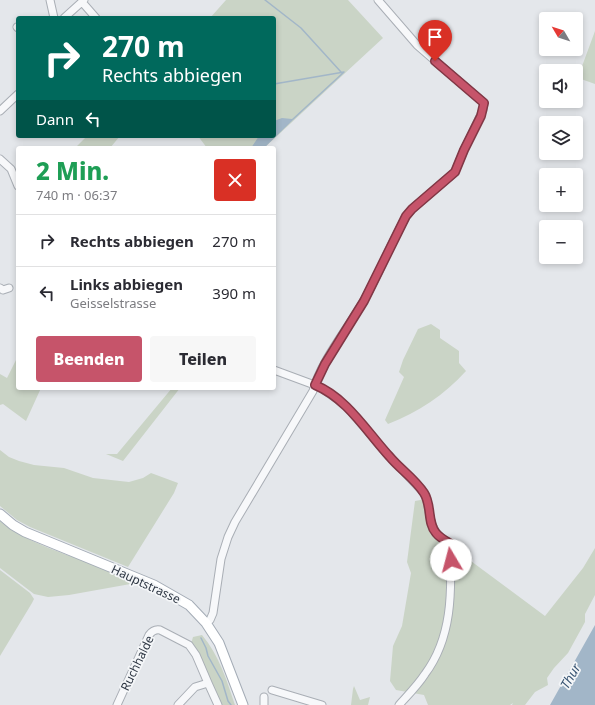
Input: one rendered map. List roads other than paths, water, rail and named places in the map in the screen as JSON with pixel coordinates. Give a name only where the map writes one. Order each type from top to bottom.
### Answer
[{"type":"main road","name":"Hauptstrasse","points":[[0,514],[13,525],[31,534],[164,590],[189,605],[206,623],[222,649],[243,705]]},
{"type":"street","points":[[50,0],[54,16]]},
{"type":"street","points":[[206,623],[211,618],[213,613],[221,559],[235,522],[313,391],[325,364],[364,301],[406,216],[455,172],[481,116],[484,103],[417,45],[378,0]]},
{"type":"street","points":[[66,16],[83,1],[94,16]]},
{"type":"street","points":[[0,112],[16,96]]},
{"type":"street","points":[[0,159],[11,169],[16,181]]},
{"type":"street","points":[[0,288],[3,290],[9,288]]},
{"type":"street","points":[[276,371],[325,390],[347,407],[389,456],[421,490],[428,502],[434,530],[451,544],[452,583],[447,624],[426,674],[399,705]]},
{"type":"street","name":"Ruchhalde","points":[[117,705],[149,636],[156,630],[160,630],[189,645],[196,655],[208,683]]},
{"type":"street","points":[[178,705],[195,687],[208,683],[218,705]]},
{"type":"street","points":[[272,690],[322,705]]},
{"type":"street","points":[[264,697],[264,705]]},
{"type":"water","points":[[282,118],[292,119],[292,121],[276,136],[276,120]]},
{"type":"water","points":[[258,138],[274,138],[266,146],[252,146]]},
{"type":"water","name":"Thur","points":[[595,625],[595,705],[550,705]]},
{"type":"waterway","points":[[265,0],[301,28],[341,72]]},
{"type":"waterway","points":[[276,84],[344,72]]},
{"type":"waterway","points":[[292,120],[344,72]]},
{"type":"waterway","points":[[201,638],[208,656],[222,681],[228,701],[231,705]]}]
